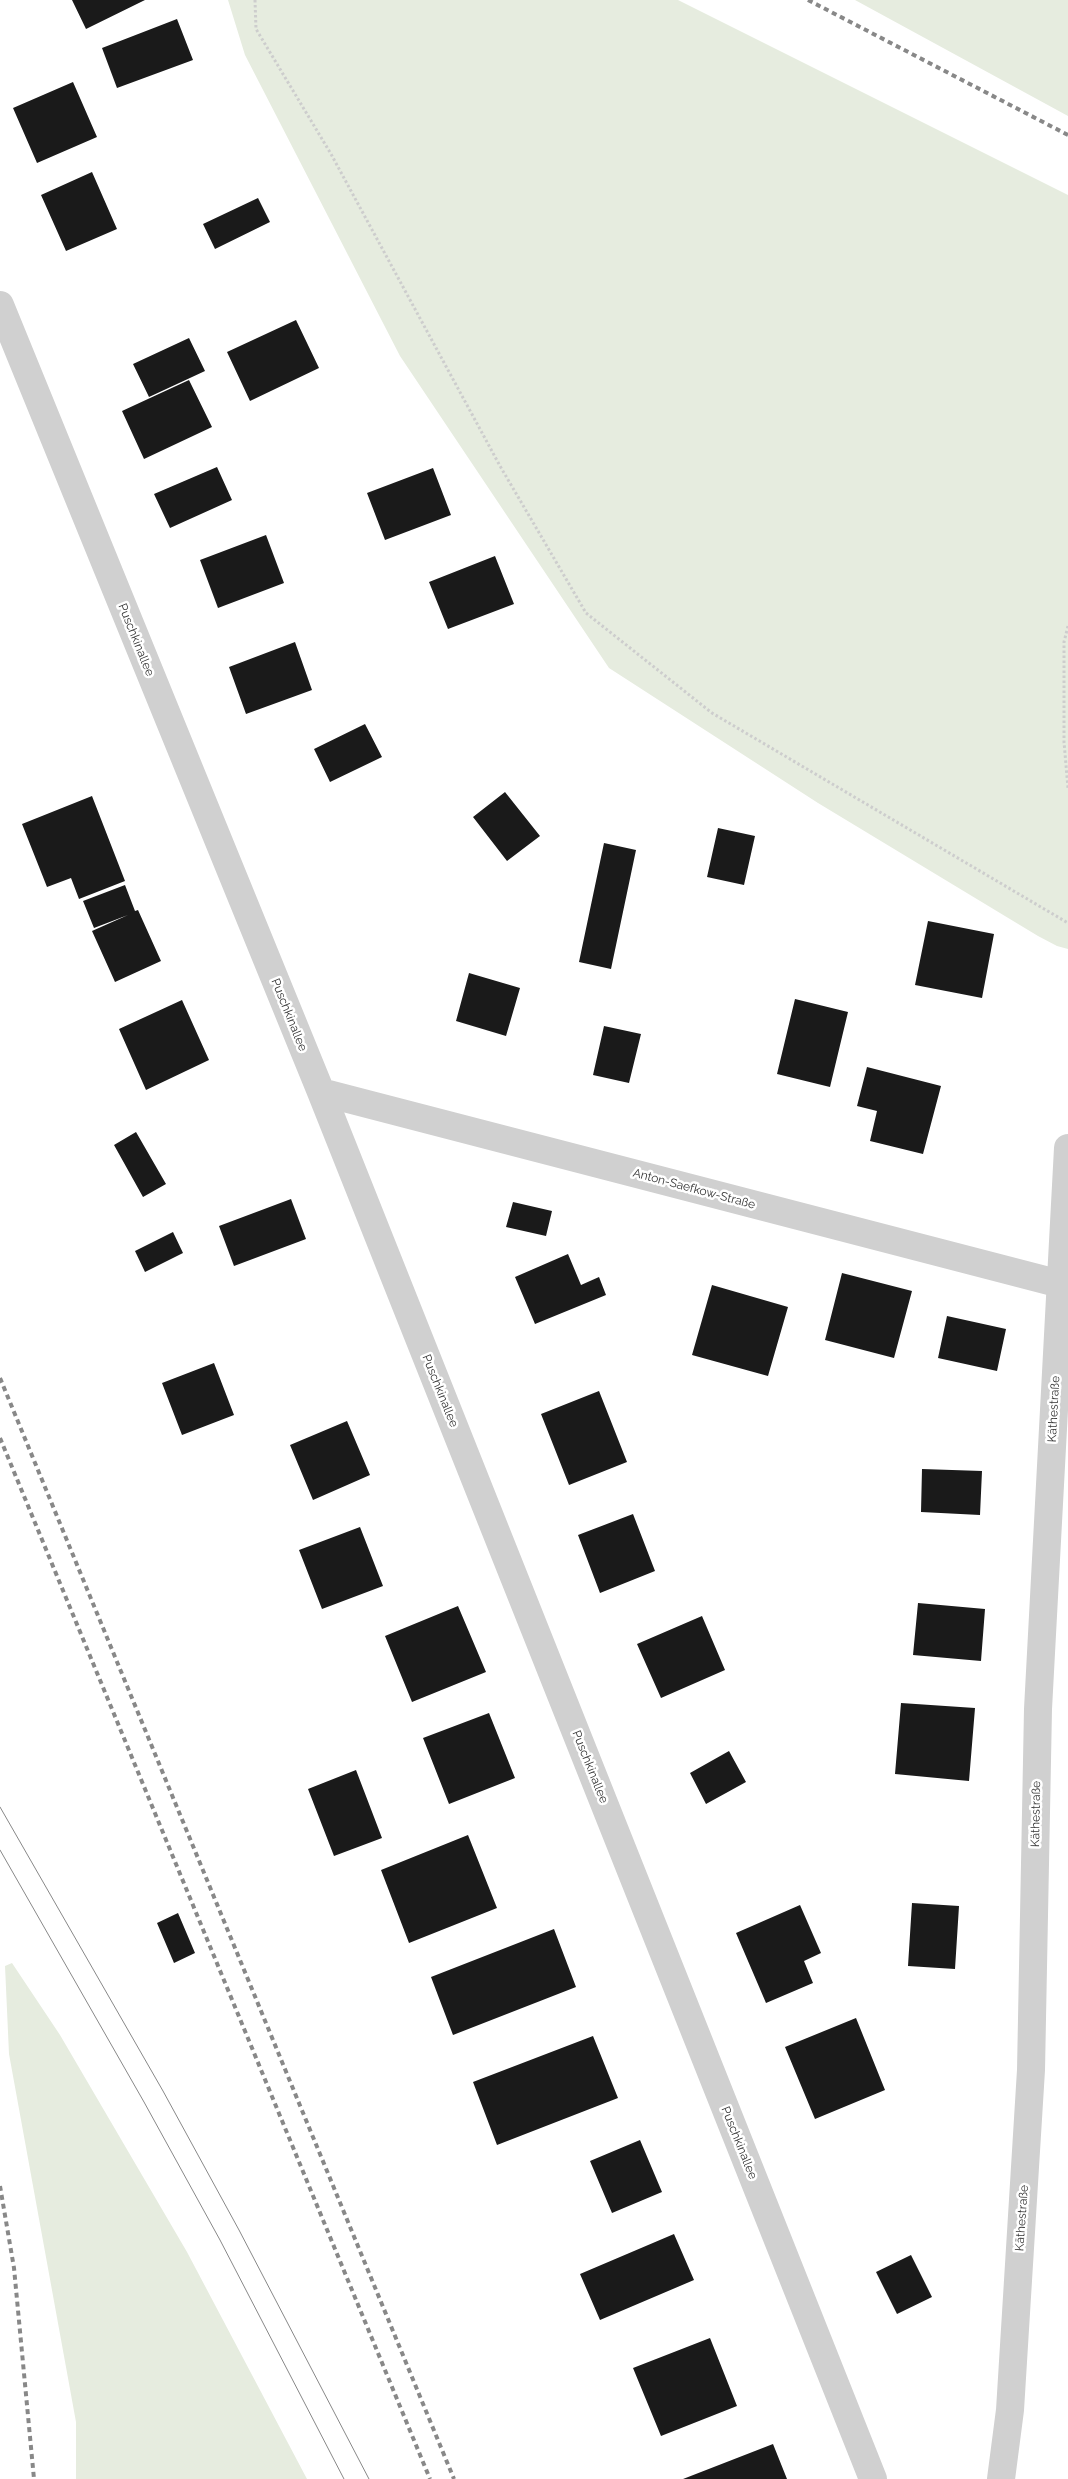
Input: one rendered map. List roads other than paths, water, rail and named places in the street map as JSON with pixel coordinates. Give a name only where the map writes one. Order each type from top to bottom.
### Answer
[{"type":"street","name":"Puschkinallee","points":[[0,305],[321,1092],[873,2479]]},
{"type":"street","name":"Anton-Saefkow-Straße","points":[[321,1092],[1064,1285]]},
{"type":"street","name":"Käthestraße","points":[[1002,2479],[1010,2410],[1031,2070],[1038,1708],[1064,1285],[1068,1148]]},
{"type":"tram line","points":[[0,1807],[163,2091],[239,2230],[369,2479]]},
{"type":"tram line","points":[[0,1850],[144,2102],[220,2240],[344,2479]]},
{"type":"railway","points":[[808,0],[1068,135]]},
{"type":"railway","points":[[0,1378],[454,2479]]},
{"type":"railway","points":[[0,1438],[430,2479]]},
{"type":"railway","points":[[0,2186],[14,2268],[34,2479]]}]
